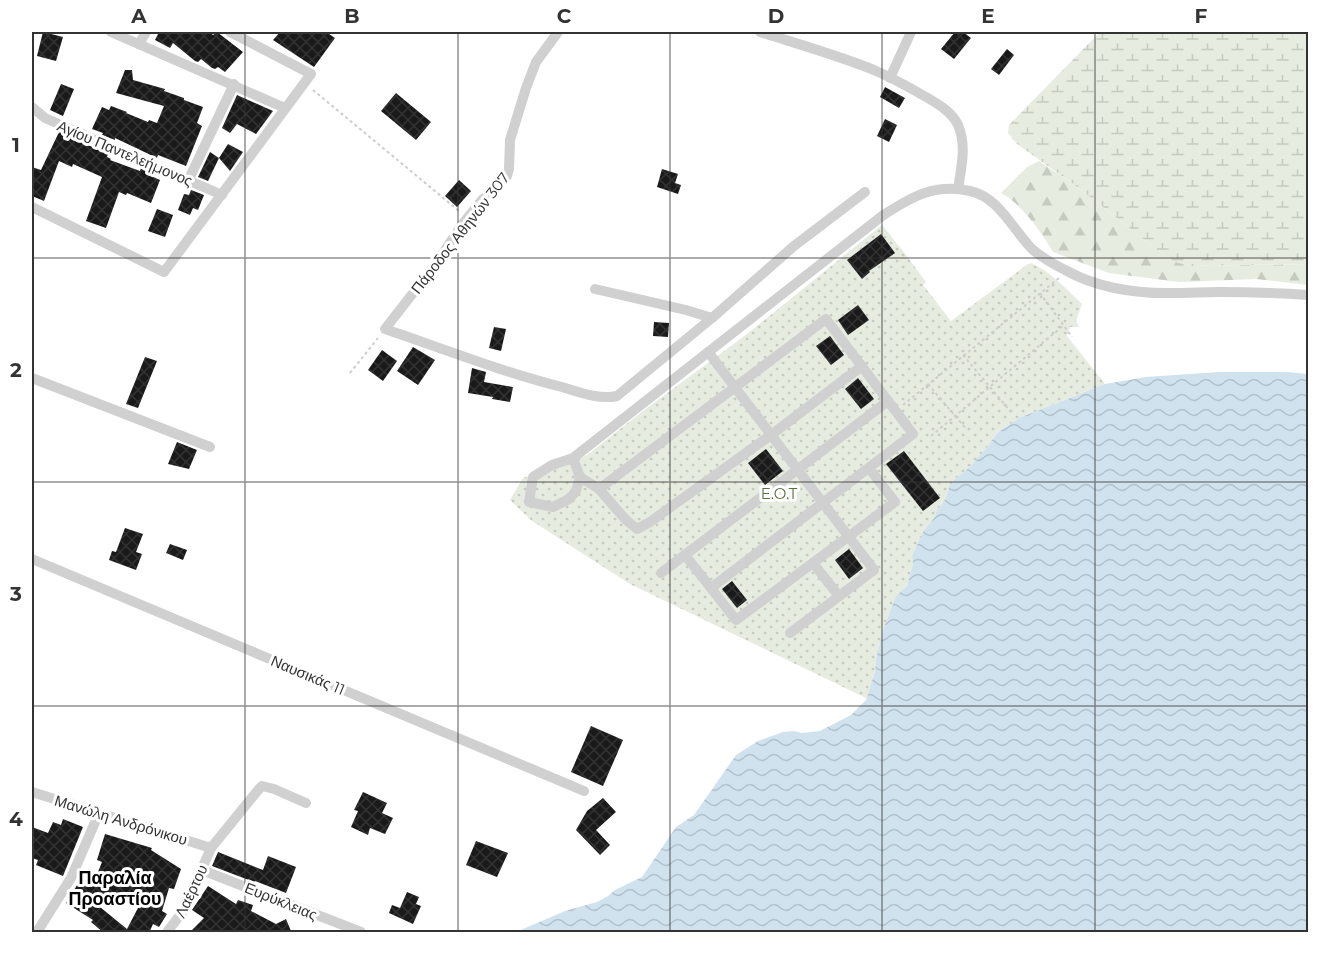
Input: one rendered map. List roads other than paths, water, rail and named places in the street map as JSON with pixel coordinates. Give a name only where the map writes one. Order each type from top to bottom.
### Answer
[{"type":"street","points":[[111,32],[285,108]]},
{"type":"street","points":[[139,44],[146,32]]},
{"type":"street","points":[[32,207],[164,272],[308,79],[230,32]]},
{"type":"street","name":"Πάροδος Αθηνών 307","points":[[558,32],[536,62],[526,88],[510,136],[508,174],[500,185],[483,199],[385,329],[511,373],[586,394],[611,397],[623,392],[712,318]]},
{"type":"street","points":[[760,32],[854,62],[936,103],[951,115],[962,136],[963,147],[958,189]]},
{"type":"street","points":[[890,78],[911,32]]},
{"type":"street","points":[[189,179],[234,84]]},
{"type":"street","name":"Αγίου Παντελεήμονος","points":[[32,107],[45,118],[222,195]]},
{"type":"street","points":[[573,458],[580,477],[576,490],[569,499],[553,507],[529,502],[533,477],[552,465],[573,458],[868,227],[896,207],[916,196],[936,189],[971,191],[987,199],[1005,216],[1031,248],[1068,272],[1104,285],[1136,291],[1176,293],[1308,295]]},
{"type":"street","points":[[595,289],[712,318],[794,246],[865,192]]},
{"type":"street","points":[[599,489],[826,319],[914,434],[711,588]]},
{"type":"street","points":[[708,352],[874,570],[790,633]]},
{"type":"street","points":[[580,477],[599,489],[637,529],[771,435],[861,366]]},
{"type":"street","points":[[32,378],[210,447]]},
{"type":"street","points":[[661,573],[888,401]]},
{"type":"street","points":[[685,555],[736,620],[895,502],[869,468]]},
{"type":"street","name":"Ναυσικάς 11","points":[[32,559],[584,791]]},
{"type":"street","points":[[813,563],[839,597]]},
{"type":"street","name":"Λαέρτου","points":[[167,933],[184,910],[211,848],[262,786],[306,803]]},
{"type":"street","name":"Μανώλη Ανδρόνικου","points":[[32,792],[211,848]]},
{"type":"street","points":[[37,933],[75,870],[99,813]]},
{"type":"street","name":"Ευρύκλειας","points":[[202,870],[361,933]]},
{"type":"water","points":[[1219,372],[1308,374],[1308,932],[516,932],[565,911],[597,902],[642,877],[676,827],[694,815],[736,755],[758,741],[783,732],[820,731],[851,715],[867,699],[883,630],[896,596],[907,586],[913,564],[912,556],[924,530],[945,500],[949,487],[970,467],[997,433],[1019,418],[1105,384],[1146,377]]},
{"type":"district","name":"Παραλία Προαστίου","points":[[115,888]]},
{"type":"park label","name":"E.O.T","points":[[779,493]]}]
